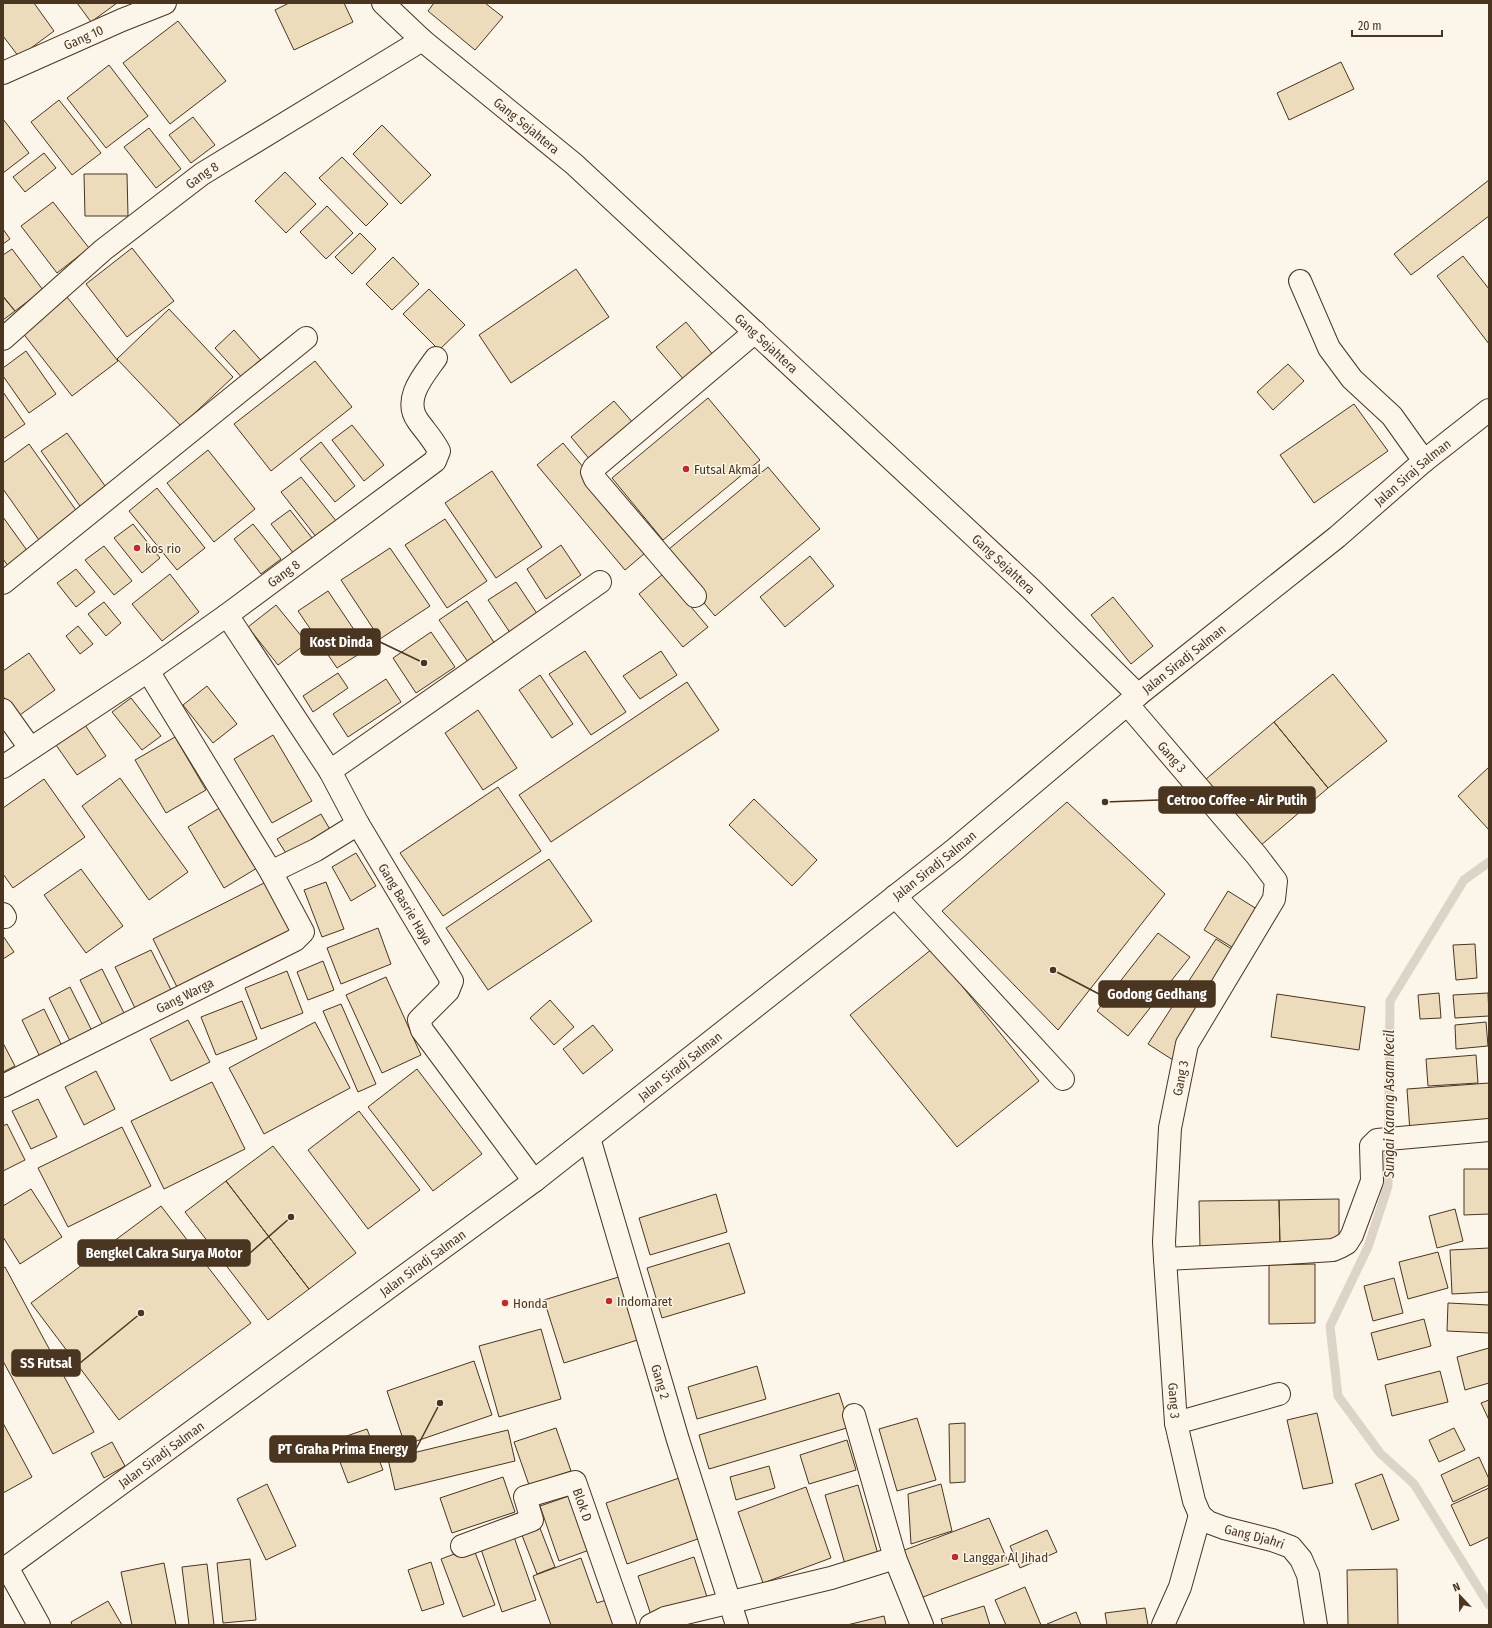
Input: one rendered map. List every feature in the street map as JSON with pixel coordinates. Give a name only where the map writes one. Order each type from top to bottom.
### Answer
[{"type":"street","name":"Gang 10","points":[[3,73],[122,20],[165,3]]},
{"type":"street","name":"Gang Sejahtera","points":[[383,3],[422,40],[574,164],[755,332],[1031,589],[1133,700]]},
{"type":"street","name":"Gang 8","points":[[3,339],[103,250],[202,174],[422,40]]},
{"type":"street","points":[[1300,281],[1329,348],[1352,379],[1392,416],[1424,461]]},
{"type":"street","points":[[695,596],[595,479],[592,472],[594,468],[755,332]]},
{"type":"street","points":[[3,583],[306,338]]},
{"type":"street","name":"Gang 8","points":[[3,767],[148,671],[227,615],[435,461],[439,451],[433,439],[416,419],[412,403],[417,384],[436,358]]},
{"type":"street","name":"Jalan Siraj Salman","points":[[1337,537],[1424,461],[1489,410]]},
{"type":"street","name":"Jalan Siradj Salman","points":[[5,1569],[534,1181],[895,896],[1133,700],[1337,537]]},
{"type":"street","points":[[330,771],[600,582]]},
{"type":"street","name":"Gang Basrie Haya","points":[[227,615],[330,771],[358,824],[452,981],[448,991],[419,1020],[422,1030],[534,1181]]},
{"type":"street","points":[[148,671],[271,872],[316,850],[358,824]]},
{"type":"street","name":"Gang 3","points":[[1133,700],[1276,881],[1274,899],[1187,1044],[1170,1128],[1164,1258],[1176,1424],[1194,1501],[1204,1519]]},
{"type":"street","points":[[3,710],[30,748]]},
{"type":"street","name":"Gang Warga","points":[[3,1086],[295,940],[303,932],[271,872]]},
{"type":"street","points":[[895,896],[1063,1078]]},
{"type":"street","points":[[1164,1258],[1333,1250],[1347,1243],[1352,1235],[1368,1195],[1372,1181],[1370,1150],[1371,1146],[1377,1140],[1489,1130]]},
{"type":"street","name":"Gang 2","points":[[588,1138],[676,1432],[737,1625]]},
{"type":"street","points":[[1176,1424],[1279,1394]]},
{"type":"street","points":[[854,1415],[895,1558],[922,1625]]},
{"type":"street","name":"Blok D","points":[[462,1546],[532,1520],[525,1497],[575,1482],[625,1625]]},
{"type":"street","points":[[1163,1625],[1180,1587],[1204,1519]]},
{"type":"street","name":"Gang Djahri","points":[[1204,1519],[1224,1528],[1272,1540],[1291,1547],[1301,1559],[1308,1575],[1316,1625]]},
{"type":"street","points":[[651,1625],[666,1618],[831,1578],[895,1558]]},
{"type":"street","points":[[5,1569],[39,1625]]},
{"type":"building","points":[[3,3],[34,3],[54,31],[19,57],[3,36]]},
{"type":"building","points":[[77,3],[117,3],[91,22]]},
{"type":"building","points":[[289,3],[344,3],[353,22],[294,50],[275,10]]},
{"type":"building","points":[[434,3],[485,3],[503,17],[475,50],[428,11]]},
{"type":"building","points":[[178,21],[226,81],[170,124],[123,63]]},
{"type":"building","points":[[1341,62],[1354,89],[1289,120],[1277,93]]},
{"type":"building","points":[[109,65],[148,116],[106,148],[67,98]]},
{"type":"building","points":[[59,100],[101,153],[72,175],[31,122]]},
{"type":"building","points":[[193,117],[215,145],[191,163],[169,135]]},
{"type":"building","points":[[3,119],[29,153],[3,173]]},
{"type":"building","points":[[382,125],[431,175],[401,204],[353,154]]},
{"type":"building","points":[[149,128],[181,169],[156,188],[124,147]]},
{"type":"building","points":[[44,153],[56,168],[25,192],[13,177]]},
{"type":"building","points":[[342,157],[388,204],[366,226],[319,178]]},
{"type":"building","points":[[285,172],[316,204],[286,233],[255,201]]},
{"type":"building","points":[[84,174],[127,174],[128,216],[85,216]]},
{"type":"building","points":[[1489,180],[1489,216],[1411,275],[1394,254]]},
{"type":"building","points":[[53,202],[89,248],[57,273],[21,226]]},
{"type":"building","points":[[327,206],[353,233],[326,259],[300,232]]},
{"type":"building","points":[[3,229],[10,239],[3,244]]},
{"type":"building","points":[[360,233],[376,249],[352,274],[335,257]]},
{"type":"building","points":[[132,248],[174,301],[127,337],[86,284]]},
{"type":"building","points":[[12,249],[43,290],[15,311],[3,296],[3,255]]},
{"type":"building","points":[[1463,256],[1489,289],[1489,344],[1437,276]]},
{"type":"building","points":[[393,257],[419,284],[392,310],[366,284]]},
{"type":"building","points":[[576,269],[609,317],[511,383],[479,335]]},
{"type":"building","points":[[429,289],[465,325],[439,350],[403,314]]},
{"type":"building","points":[[3,297],[15,311],[3,320]]},
{"type":"building","points":[[67,297],[118,361],[72,396],[22,332]]},
{"type":"building","points":[[169,309],[233,377],[181,426],[117,359]]},
{"type":"building","points":[[686,322],[714,356],[685,381],[656,347]]},
{"type":"building","points":[[234,330],[265,365],[246,382],[215,348]]},
{"type":"building","points":[[26,351],[56,394],[29,413],[3,376],[3,368]]},
{"type":"building","points":[[315,361],[352,407],[271,471],[234,424]]},
{"type":"building","points":[[1288,364],[1304,381],[1273,410],[1257,392]]},
{"type":"building","points":[[3,392],[25,424],[3,439]]},
{"type":"building","name":"Futsal Akmal","points":[[708,398],[760,460],[663,540],[612,478]]},
{"type":"building","points":[[614,401],[634,424],[591,461],[571,437]]},
{"type":"building","points":[[1354,404],[1388,451],[1314,503],[1280,455]]},
{"type":"building","points":[[352,425],[384,465],[364,481],[332,440]]},
{"type":"building","points":[[67,433],[108,490],[82,509],[41,451]]},
{"type":"building","points":[[321,442],[355,486],[335,502],[300,459]]},
{"type":"building","points":[[563,443],[651,548],[625,570],[537,465]]},
{"type":"building","points":[[29,444],[78,513],[39,540],[3,489],[3,463]]},
{"type":"building","points":[[208,450],[255,509],[214,542],[167,483]]},
{"type":"building","points":[[768,467],[820,529],[715,616],[663,554]]},
{"type":"building","points":[[492,471],[542,547],[496,578],[445,503]]},
{"type":"building","points":[[301,477],[337,522],[317,538],[281,492]]},
{"type":"building","points":[[157,488],[205,548],[177,570],[129,511]]},
{"type":"building","points":[[290,510],[316,543],[297,558],[271,524]]},
{"type":"building","points":[[3,517],[31,556],[11,570],[3,559]]},
{"type":"building","points":[[445,519],[487,581],[447,608],[405,545]]},
{"type":"building","name":"kos rio","points":[[133,524],[160,558],[142,573],[114,538]]},
{"type":"building","points":[[253,524],[281,559],[261,574],[234,539]]},
{"type":"building","points":[[561,545],[581,575],[546,599],[527,569]]},
{"type":"building","points":[[104,546],[132,581],[114,595],[85,560]]},
{"type":"building","points":[[390,548],[430,606],[380,639],[341,580]]},
{"type":"building","points":[[810,556],[834,586],[785,627],[760,597]]},
{"type":"building","points":[[76,569],[95,592],[76,607],[57,583]]},
{"type":"building","points":[[170,574],[199,612],[162,641],[132,604]]},
{"type":"building","points":[[663,574],[708,627],[683,647],[639,594]]},
{"type":"building","points":[[516,582],[542,621],[515,640],[488,600]]},
{"type":"building","points":[[328,591],[367,649],[337,668],[298,611]]},
{"type":"building","points":[[1113,597],[1153,646],[1131,664],[1091,615]]},
{"type":"building","points":[[467,601],[495,644],[468,662],[439,620]]},
{"type":"building","points":[[104,602],[121,623],[106,636],[88,614]]},
{"type":"building","points":[[276,605],[307,643],[278,665],[248,627]]},
{"type":"building","points":[[78,626],[93,644],[80,654],[66,636]]},
{"type":"building","points":[[431,632],[455,667],[416,693],[393,658]]},
{"type":"building","points":[[585,651],[626,712],[591,735],[549,674]]},
{"type":"building","points":[[661,651],[677,675],[640,699],[623,676]]},
{"type":"building","points":[[29,653],[55,690],[17,717],[3,696],[3,671]]},
{"type":"building","points":[[338,673],[348,688],[313,712],[303,696]]},
{"type":"building","points":[[1333,674],[1387,741],[1328,788],[1274,722]]},
{"type":"building","points":[[540,675],[573,724],[552,738],[519,690]]},
{"type":"building","points":[[386,679],[401,702],[348,737],[333,714]]},
{"type":"building","points":[[687,682],[719,730],[551,842],[519,795]]},
{"type":"building","points":[[207,686],[237,724],[213,743],[183,705]]},
{"type":"building","points":[[131,698],[161,736],[142,750],[112,712]]},
{"type":"building","points":[[478,710],[517,768],[483,790],[445,733]]},
{"type":"building","points":[[1274,722],[1328,788],[1260,846],[1206,779]]},
{"type":"building","points":[[85,725],[106,756],[77,775],[56,745]]},
{"type":"building","points":[[273,735],[312,801],[272,823],[234,759]]},
{"type":"building","points":[[175,737],[206,790],[166,813],[135,760]]},
{"type":"building","points":[[1489,767],[1489,830],[1458,796]]},
{"type":"building","points":[[120,778],[188,872],[149,900],[82,806]]},
{"type":"building","points":[[44,779],[85,837],[13,888],[3,874],[3,808]]},
{"type":"building","points":[[498,787],[541,851],[443,916],[400,853]]},
{"type":"building","points":[[754,799],[817,860],[792,886],[729,825]]},
{"type":"building","points":[[1067,802],[1165,894],[1058,1030],[942,911]]},
{"type":"building","points":[[226,804],[262,865],[224,888],[188,827]]},
{"type":"building","points":[[321,814],[332,833],[289,858],[277,839]]},
{"type":"building","points":[[356,853],[376,886],[351,901],[332,867]]},
{"type":"building","points":[[549,859],[592,921],[488,990],[446,928]]},
{"type":"building","points":[[81,869],[123,926],[86,953],[44,895]]},
{"type":"building","points":[[268,881],[293,931],[178,989],[153,939]]},
{"type":"building","points":[[326,882],[344,929],[322,937],[304,890]]},
{"type":"building","points":[[1228,891],[1260,911],[1237,950],[1204,930]]},
{"type":"building","points":[[378,928],[391,964],[341,984],[327,948]]},
{"type":"building","points":[[1158,933],[1190,957],[1128,1036],[1097,1011]]},
{"type":"building","points":[[3,936],[14,952],[3,959]]},
{"type":"building","points":[[1216,939],[1241,955],[1173,1060],[1148,1044]]},
{"type":"building","points":[[1475,944],[1477,978],[1456,980],[1453,945]]},
{"type":"building","points":[[932,949],[1039,1081],[957,1147],[850,1015]]},
{"type":"building","points":[[151,950],[171,990],[135,1008],[115,967]]},
{"type":"building","points":[[323,961],[334,990],[308,1000],[297,972]]},
{"type":"building","points":[[102,969],[125,1015],[103,1026],[80,980]]},
{"type":"building","points":[[287,971],[303,1013],[261,1029],[245,988]]},
{"type":"building","points":[[386,977],[421,1055],[382,1073],[346,995]]},
{"type":"building","points":[[70,987],[92,1031],[70,1041],[49,998]]},
{"type":"building","points":[[1439,993],[1441,1018],[1420,1019],[1418,995]]},
{"type":"building","points":[[1488,993],[1489,1016],[1455,1018],[1453,995]]},
{"type":"building","points":[[1277,994],[1365,1007],[1359,1050],[1271,1037]]},
{"type":"building","points":[[550,1000],[574,1027],[554,1045],[530,1018]]},
{"type":"building","points":[[242,1001],[257,1039],[216,1055],[201,1017]]},
{"type":"building","points":[[341,1004],[376,1084],[358,1092],[323,1011]]},
{"type":"building","points":[[44,1009],[62,1046],[40,1057],[22,1020]]},
{"type":"building","points":[[188,1020],[210,1062],[171,1081],[150,1039]]},
{"type":"building","points":[[315,1022],[350,1088],[264,1134],[229,1068]]},
{"type":"building","points":[[1486,1022],[1488,1046],[1456,1049],[1455,1025]]},
{"type":"building","points":[[593,1025],[613,1050],[583,1074],[563,1049]]},
{"type":"building","points":[[3,1043],[15,1066],[3,1072]]},
{"type":"building","points":[[1476,1055],[1478,1083],[1428,1086],[1426,1059]]},
{"type":"building","points":[[417,1069],[482,1154],[433,1191],[368,1107]]},
{"type":"building","points":[[96,1071],[115,1109],[84,1125],[65,1087]]},
{"type":"building","points":[[212,1082],[245,1149],[164,1189],[131,1121]]},
{"type":"building","points":[[1489,1083],[1489,1126],[1410,1132],[1407,1089]]},
{"type":"building","points":[[38,1099],[57,1137],[31,1149],[12,1111]]},
{"type":"building","points":[[359,1111],[420,1190],[368,1229],[308,1150]]},
{"type":"building","points":[[7,1124],[25,1160],[3,1171],[3,1126]]},
{"type":"building","points":[[122,1127],[151,1186],[68,1227],[38,1168]]},
{"type":"building","points":[[273,1146],[356,1253],[309,1289],[226,1181]]},
{"type":"building","points":[[1464,1169],[1489,1169],[1489,1214],[1464,1215]]},
{"type":"building","points":[[226,1181],[309,1289],[268,1320],[185,1212]]},
{"type":"building","points":[[31,1189],[62,1237],[20,1264],[3,1237],[3,1206]]},
{"type":"building","points":[[716,1194],[727,1232],[650,1255],[639,1218]]},
{"type":"building","points":[[1339,1199],[1339,1245],[1280,1247],[1279,1200]]},
{"type":"building","points":[[1279,1200],[1280,1247],[1200,1249],[1199,1201]]},
{"type":"building","points":[[161,1206],[251,1323],[119,1420],[31,1303]]},
{"type":"building","points":[[1455,1209],[1463,1241],[1437,1248],[1429,1216]]},
{"type":"building","points":[[729,1243],[745,1293],[662,1318],[647,1268]]},
{"type":"building","points":[[1489,1248],[1489,1292],[1452,1294],[1450,1250]]},
{"type":"building","points":[[1438,1252],[1448,1288],[1408,1299],[1399,1262]]},
{"type":"building","points":[[1315,1264],[1315,1323],[1269,1324],[1269,1265]]},
{"type":"building","points":[[5,1267],[94,1432],[53,1454],[3,1361],[3,1268]]},
{"type":"building","points":[[625,1275],[644,1338],[564,1363],[544,1300]]},
{"type":"building","points":[[1394,1278],[1403,1313],[1373,1321],[1364,1286]]},
{"type":"building","points":[[1448,1303],[1489,1305],[1489,1333],[1447,1331]]},
{"type":"building","points":[[1424,1319],[1431,1346],[1378,1360],[1371,1333]]},
{"type":"building","points":[[541,1329],[561,1399],[499,1417],[479,1346]]},
{"type":"building","points":[[1489,1348],[1489,1383],[1465,1390],[1457,1357]]},
{"type":"building","points":[[474,1361],[492,1415],[405,1445],[387,1391]]},
{"type":"building","points":[[757,1366],[766,1399],[697,1419],[688,1387]]},
{"type":"building","points":[[1440,1371],[1448,1402],[1392,1416],[1385,1385]]},
{"type":"building","points":[[839,1393],[850,1427],[709,1469],[699,1435]]},
{"type":"building","points":[[1489,1400],[1489,1420],[1481,1403]]},
{"type":"building","points":[[1317,1413],[1333,1483],[1303,1489],[1287,1420]]},
{"type":"building","points":[[917,1418],[936,1480],[897,1491],[879,1429]]},
{"type":"building","points":[[3,1423],[32,1477],[3,1493]]},
{"type":"building","points":[[965,1423],[965,1482],[950,1483],[949,1424]]},
{"type":"building","points":[[556,1428],[571,1471],[529,1485],[514,1442]]},
{"type":"building","points":[[1454,1428],[1465,1450],[1439,1462],[1429,1440]]},
{"type":"building","points":[[367,1429],[383,1470],[348,1483],[332,1441]]},
{"type":"building","points":[[508,1430],[515,1461],[395,1490],[388,1459]]},
{"type":"building","points":[[847,1440],[856,1470],[809,1484],[800,1455]]},
{"type":"building","points":[[112,1442],[125,1466],[104,1478],[91,1453]]},
{"type":"building","points":[[1479,1457],[1489,1479],[1489,1485],[1453,1502],[1441,1475]]},
{"type":"building","points":[[769,1466],[775,1488],[736,1500],[730,1477]]},
{"type":"building","points":[[1382,1474],[1399,1520],[1372,1530],[1355,1484]]},
{"type":"building","points":[[685,1476],[706,1536],[627,1564],[606,1503]]},
{"type":"building","points":[[503,1477],[515,1512],[452,1533],[440,1498]]},
{"type":"building","points":[[267,1484],[296,1546],[266,1560],[237,1499]]},
{"type":"building","points":[[941,1484],[952,1531],[911,1544],[908,1494]]},
{"type":"building","points":[[858,1485],[880,1561],[847,1571],[825,1495]]},
{"type":"building","points":[[806,1487],[831,1558],[763,1583],[738,1512]]},
{"type":"building","points":[[1489,1488],[1489,1537],[1470,1546],[1451,1505]]},
{"type":"building","points":[[572,1495],[592,1549],[559,1561],[540,1506]]},
{"type":"building","name":"Langgar Al Jihad","points":[[989,1518],[1009,1564],[918,1599],[902,1551]]},
{"type":"building","points":[[538,1523],[555,1567],[537,1574],[520,1530]]},
{"type":"building","points":[[1047,1530],[1057,1552],[1020,1568],[1010,1546]]},
{"type":"building","points":[[513,1534],[536,1600],[502,1612],[480,1546]]},
{"type":"building","points":[[473,1547],[495,1605],[463,1617],[441,1559]]},
{"type":"building","points":[[694,1557],[708,1600],[652,1618],[638,1576]]},
{"type":"building","points":[[581,1558],[597,1603],[606,1600],[616,1625],[551,1625],[533,1576]]},
{"type":"building","points":[[250,1559],[256,1620],[223,1623],[217,1563]]},
{"type":"building","points":[[431,1562],[444,1604],[422,1611],[408,1570]]},
{"type":"building","points":[[164,1563],[176,1625],[132,1625],[121,1572]]},
{"type":"building","points":[[207,1564],[214,1625],[189,1625],[182,1567]]},
{"type":"building","points":[[1397,1569],[1398,1625],[1348,1625],[1347,1570]]},
{"type":"building","points":[[1025,1587],[1041,1625],[1006,1625],[995,1600]]},
{"type":"building","points":[[108,1601],[122,1625],[72,1625],[71,1622]]},
{"type":"building","points":[[984,1606],[990,1625],[943,1625],[941,1619]]},
{"type":"building","points":[[1145,1608],[1148,1625],[1107,1625],[1105,1613]]},
{"type":"building","points":[[1076,1612],[1081,1625],[1047,1625],[1047,1624]]},
{"type":"building","points":[[884,1616],[886,1625],[847,1625]]},
{"type":"waterway","name":"Sungai Karang Asam Kecil","points":[[1489,862],[1464,880],[1390,1001],[1388,1186],[1368,1247],[1330,1326],[1338,1396],[1380,1453],[1414,1484],[1489,1605]]},
{"type":"place","name":"Futsal Akmal","points":[[686,469]]},
{"type":"place","name":"kos rio","points":[[137,548]]},
{"type":"place","name":"Kost Dinda","points":[[424,663]]},
{"type":"place","name":"Cetroo Coffee - Air Putih","points":[[1105,802]]},
{"type":"place","name":"Godong Gedhang","points":[[1053,970]]},
{"type":"place","name":"Bengkel Cakra Surya Motor","points":[[291,1217]]},
{"type":"place","name":"Indomaret","points":[[609,1301]]},
{"type":"place","name":"Honda","points":[[505,1303]]},
{"type":"place","name":"SS Futsal","points":[[141,1313]]},
{"type":"place","name":"PT Graha Prima Energy","points":[[440,1403]]},
{"type":"place","name":"Langgar Al Jihad","points":[[955,1557]]}]
